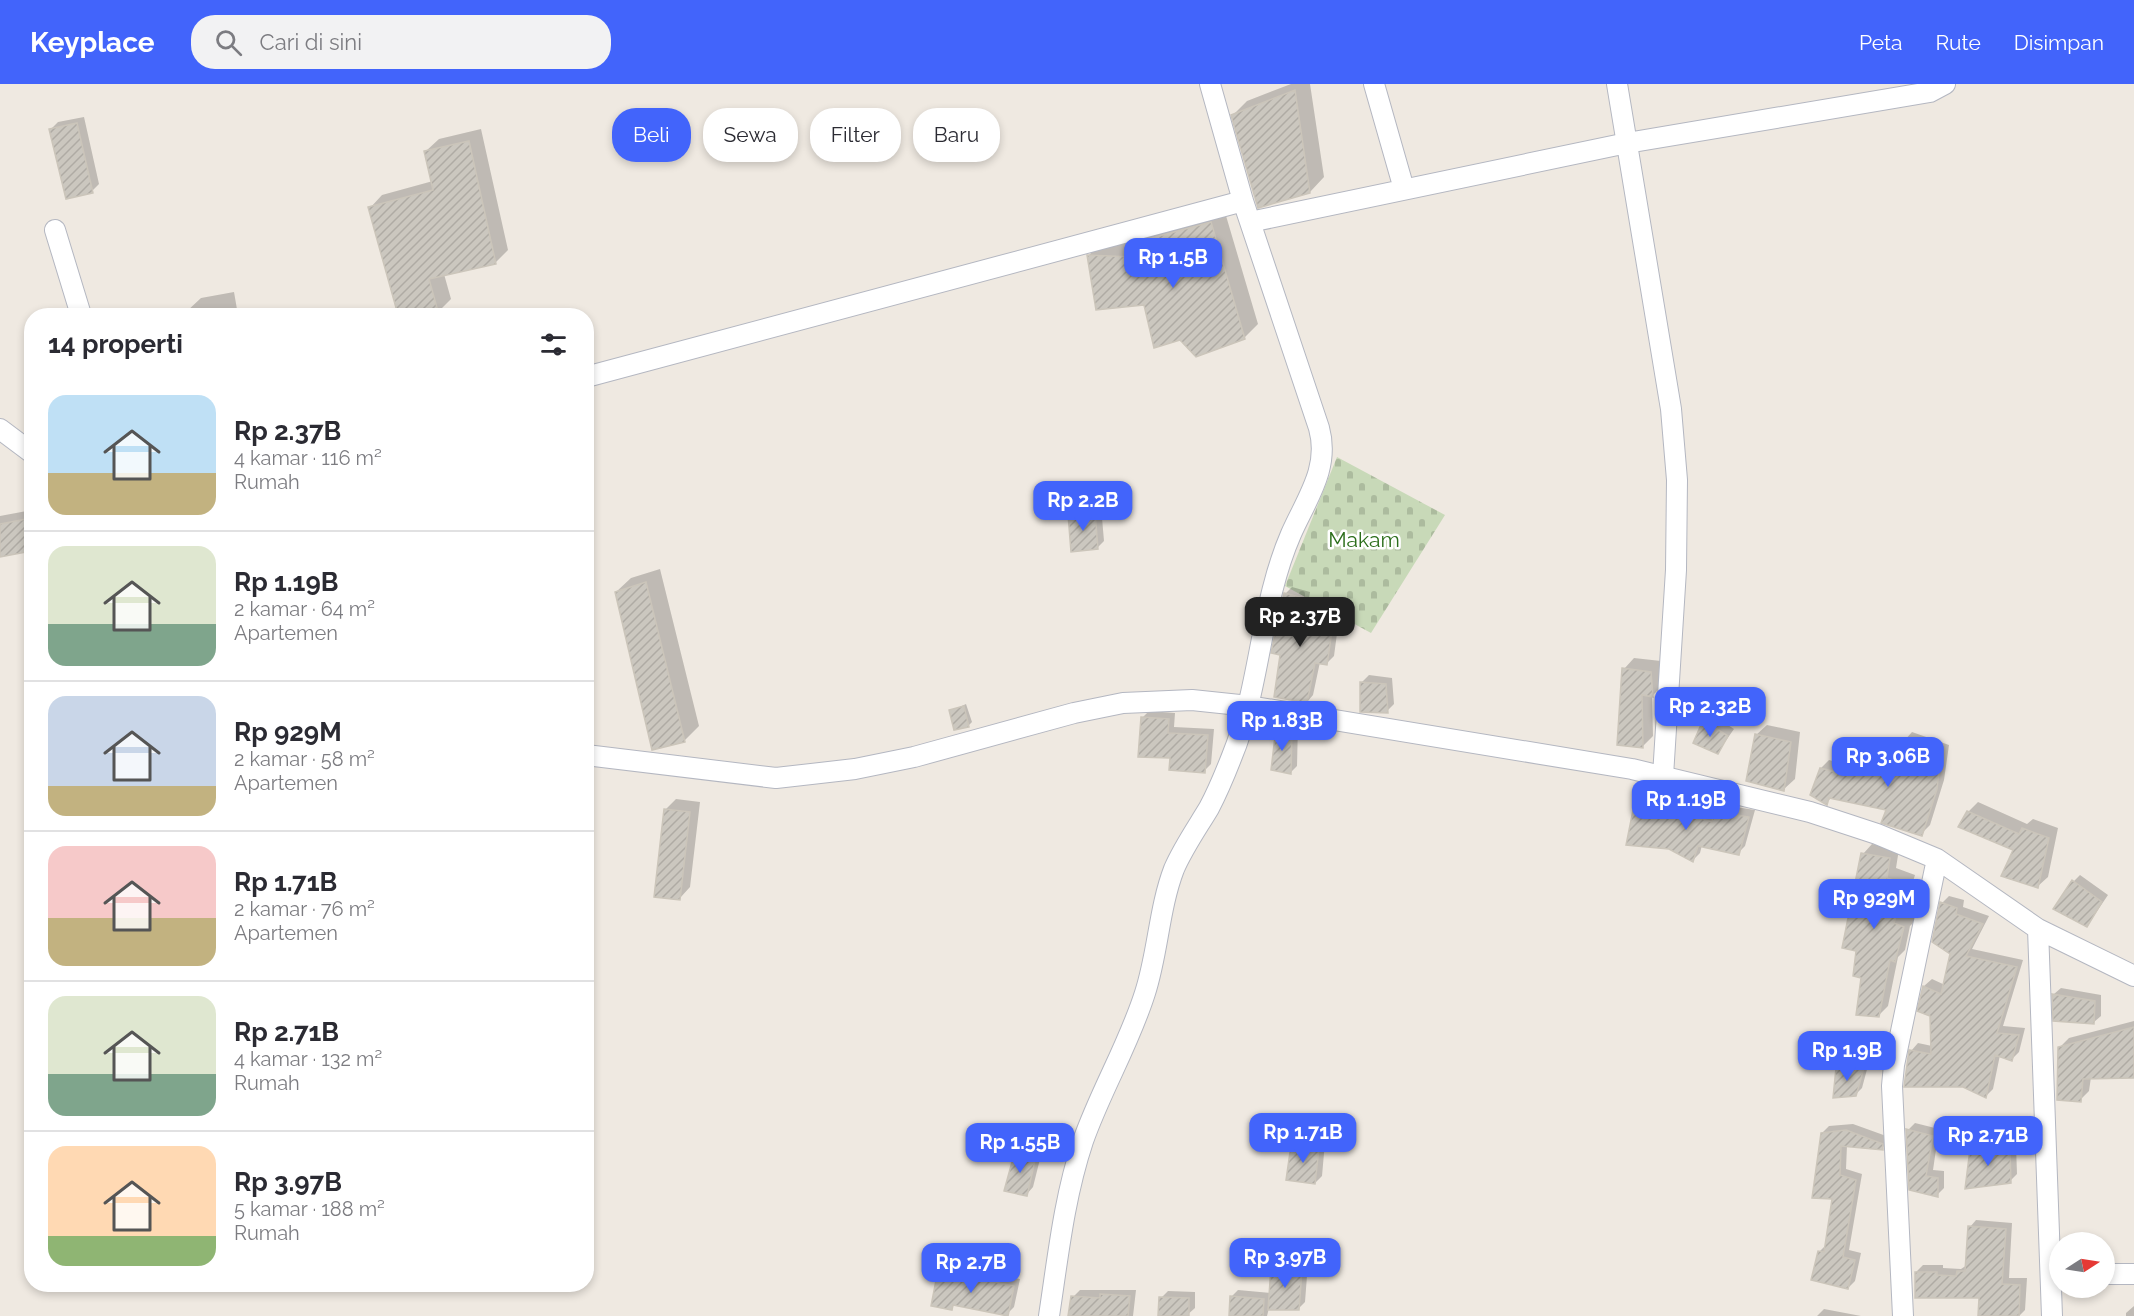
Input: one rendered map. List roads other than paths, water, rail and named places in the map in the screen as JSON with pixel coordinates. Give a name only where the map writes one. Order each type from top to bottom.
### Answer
[{"type":"street","points":[[1049,1316],[1064,1212],[1077,1161],[1099,1101],[1130,1037],[1145,993],[1174,870],[1222,779],[1249,706],[1264,626],[1277,578],[1290,536],[1317,476],[1324,453],[1319,428],[1243,201],[1210,84]]},
{"type":"street","points":[[1374,84],[1404,189]]},
{"type":"street","points":[[1617,84],[1671,409],[1677,480],[1676,570],[1663,776]]},
{"type":"street","points":[[1250,222],[1627,143],[1929,92],[1945,84]]},
{"type":"street","points":[[594,375],[1243,201]]},
{"type":"street","points":[[55,230],[79,308]]},
{"type":"street","points":[[0,429],[24,447]]},
{"type":"street","points":[[594,756],[776,778],[855,769],[914,757],[1074,713],[1123,703],[1192,700],[1249,706],[1663,776],[1810,812],[1877,834],[1936,859],[2038,929],[2134,976]]},
{"type":"street","points":[[1903,1316],[1892,1086],[1894,1065],[1936,859]]},
{"type":"street","points":[[2038,929],[2053,1232]]},
{"type":"street","points":[[2115,1274],[2134,1274]]},
{"type":"street","points":[[2052,1316],[2053,1298]]},
{"type":"park label","name":"Makam","points":[[1364,539]]}]
